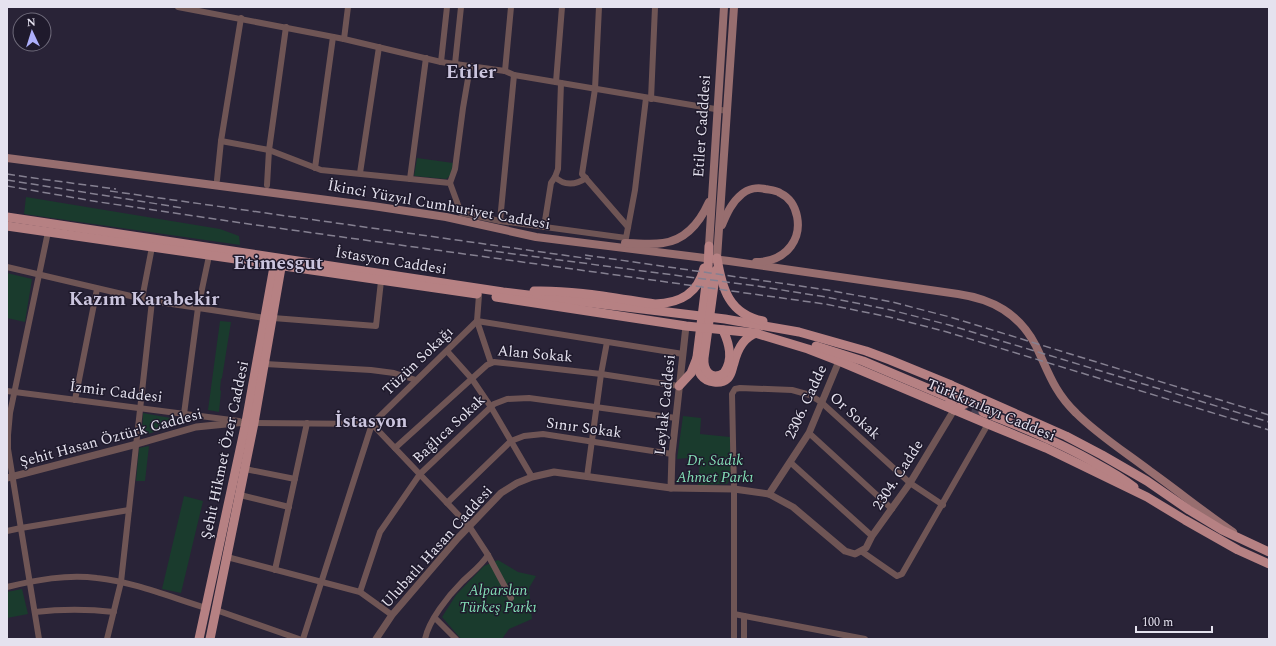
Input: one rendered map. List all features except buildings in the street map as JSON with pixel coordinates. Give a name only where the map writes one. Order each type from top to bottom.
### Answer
[{"type":"main road","name":"Etiler Cadddesi","points":[[709,246],[724,7]]},
{"type":"main road","points":[[734,7],[717,258],[698,367],[701,375],[708,381],[716,382],[723,381],[730,376],[736,354],[743,342],[755,333],[824,348],[863,361],[949,404],[984,400]]},
{"type":"main road","name":"İkinci Yüzyıl Cumhuriyet Caddesi","points":[[7,158],[373,206],[446,217],[536,237],[729,261],[973,296],[983,299],[1001,308],[1018,321],[1030,335],[1054,385],[1071,408],[1104,437],[1172,488],[1224,526],[1257,547]]},
{"type":"main road","points":[[719,233],[730,207],[741,195],[754,189],[762,188],[780,192],[791,203],[798,218],[798,227],[794,241],[787,251],[777,258],[761,262],[729,261]]},
{"type":"main road","points":[[602,245],[666,242],[681,236],[688,232],[702,217],[711,198]]},
{"type":"main road","name":"İstasyon Caddesi","points":[[7,217],[279,262],[381,281],[686,326]]},
{"type":"main road","name":"İstasyon Caddesi","points":[[7,226],[208,256],[279,262],[725,320]]},
{"type":"main road","points":[[502,292],[559,291],[592,294],[655,304],[674,302],[693,291],[702,276],[709,246]]},
{"type":"main road","points":[[679,386],[691,373],[700,357],[709,246]]},
{"type":"main road","points":[[717,258],[720,278],[726,294],[741,312],[752,318],[832,336],[866,352]]},
{"type":"main road","name":"Şehit Hikmet Özer Caddesi","points":[[210,639],[245,469],[250,422],[279,262]]},
{"type":"main road","name":"Şehit Hikmet Özer Caddesi","points":[[199,639],[265,364],[269,318]]},
{"type":"main road","name":"Türkkızılayı Caddesi","points":[[725,320],[799,332],[866,352],[952,385],[1066,436],[1102,455],[1147,482],[1222,530],[1269,552]]},
{"type":"main road","name":"Türkkızılayı Caddesi","points":[[686,326],[755,333],[808,349],[949,404],[977,419],[1046,448],[1147,497],[1238,550],[1269,564]]},
{"type":"main road","points":[[700,357],[705,369],[710,374],[721,374],[726,369],[730,360],[730,353],[727,339],[723,330]]},
{"type":"main road","points":[[949,404],[952,403],[954,399],[952,385]]},
{"type":"main road","points":[[977,419],[975,415],[975,408],[984,400]]},
{"type":"main road","points":[[983,412],[1075,451],[1124,479],[1147,497]]},
{"type":"main road","points":[[206,608],[216,610]]},
{"type":"street","points":[[178,7],[190,8],[344,39],[441,62],[504,71],[595,89],[727,111]]},
{"type":"street","points":[[344,39],[348,7]]},
{"type":"street","points":[[441,62],[447,7]]},
{"type":"street","points":[[455,64],[461,7]]},
{"type":"street","points":[[504,71],[511,7]]},
{"type":"street","points":[[544,227],[551,183],[558,169],[558,82],[562,7]]},
{"type":"street","points":[[599,7],[595,89],[582,174],[628,227]]},
{"type":"street","points":[[470,67],[455,169],[450,183],[461,213],[500,221],[626,238],[635,190],[648,98],[655,7]]},
{"type":"street","points":[[217,180],[221,140],[241,18]]},
{"type":"street","points":[[267,185],[269,150],[286,27]]},
{"type":"street","points":[[315,168],[333,37]]},
{"type":"street","points":[[360,173],[379,47]]},
{"type":"street","points":[[410,179],[426,58]]},
{"type":"street","points":[[500,221],[514,74]]},
{"type":"street","points":[[221,140],[269,150],[321,170],[450,183]]},
{"type":"street","points":[[555,177],[560,182],[568,183],[580,182],[586,178]]},
{"type":"street","points":[[39,639],[21,528],[9,478],[7,435],[48,232]]},
{"type":"street","points":[[142,299],[152,247]]},
{"type":"street","points":[[184,414],[198,308],[208,256]]},
{"type":"street","points":[[7,267],[152,301],[269,318],[376,326],[381,281]]},
{"type":"street","points":[[75,400],[96,289]]},
{"type":"street","points":[[479,295],[477,321],[491,363]]},
{"type":"street","points":[[107,639],[121,582],[152,301]]},
{"type":"street","points":[[477,321],[683,354]]},
{"type":"street","name":"Tüzün Sokağı","points":[[303,639],[372,424],[477,321]]},
{"type":"street","name":"Leylak Caddesi","points":[[671,488],[672,454],[686,326]]},
{"type":"street","points":[[587,477],[596,407],[607,342]]},
{"type":"street","points":[[447,351],[472,379],[491,407],[532,477]]},
{"type":"street","name":"2306. Cadde","points":[[769,494],[809,433],[839,361]]},
{"type":"street","name":"Alan Sokak","points":[[395,448],[491,363],[500,362],[601,374],[679,386]]},
{"type":"street","points":[[265,364],[371,370],[394,373],[416,380]]},
{"type":"street","name":"Or Sokak","points":[[734,489],[732,394],[735,389],[740,388],[792,390],[810,395],[821,402],[910,483],[943,505]]},
{"type":"street","name":"İzmir Caddesi","points":[[7,392],[250,422],[372,424]]},
{"type":"street","name":"Bağlıca Sokak","points":[[360,592],[380,532],[420,474],[498,402],[507,399],[526,398],[676,418]]},
{"type":"street","name":"2304. Cadde","points":[[861,551],[866,548],[872,536],[910,483],[949,404]]},
{"type":"street","name":"Şehit Hasan Öztürk Caddesi","points":[[9,478],[137,444],[196,426],[250,422]]},
{"type":"street","points":[[275,570],[307,423]]},
{"type":"street","points":[[372,424],[469,526],[488,555],[510,598]]},
{"type":"street","points":[[861,551],[897,576],[901,575],[943,505],[988,424]]},
{"type":"street","points":[[809,433],[892,509]]},
{"type":"street","name":"Sınır Sokak","points":[[447,503],[511,441],[524,436],[543,434],[672,454]]},
{"type":"street","points":[[790,462],[872,536]]},
{"type":"street","points":[[245,469],[295,479]]},
{"type":"street","name":"Ulubatlı Hasan Caddesi","points":[[376,639],[392,615],[469,526],[501,493],[517,483],[532,477],[554,472],[671,488],[734,489],[769,494],[794,507],[845,551],[855,554],[861,551]]},
{"type":"street","points":[[734,489],[734,639]]},
{"type":"street","points":[[240,495],[288,507]]},
{"type":"street","points":[[7,531],[129,510]]},
{"type":"street","points":[[425,639],[427,630],[441,608],[461,583],[483,562],[488,555]]},
{"type":"street","points":[[227,557],[360,592],[392,615]]},
{"type":"street","points":[[7,587],[30,581],[78,577],[96,578],[121,582],[206,608]]},
{"type":"street","points":[[35,612],[88,610],[114,612]]},
{"type":"street","points":[[216,610],[299,639]]},
{"type":"street","points":[[734,614],[865,639]]},
{"type":"street","points":[[744,616],[744,639]]},
{"type":"street","points":[[435,618],[456,639]]},
{"type":"green space","points":[[417,158],[453,163],[451,175],[446,179],[414,176]]},
{"type":"green space","points":[[26,197],[220,229],[239,236],[240,245],[24,214]]},
{"type":"green space","points":[[7,273],[32,279],[25,322],[7,318]]},
{"type":"green space","points":[[220,321],[231,322],[221,379],[219,412],[208,410]]},
{"type":"green space","points":[[143,413],[187,421],[142,436]]},
{"type":"green space","name":"Dr. Sadık Ahmet Parkı","points":[[683,416],[701,418],[700,434],[730,437],[731,478],[727,484],[698,485],[700,457],[677,459]]},
{"type":"green space","points":[[149,446],[145,481],[136,481],[139,448]]},
{"type":"green space","points":[[184,496],[203,501],[181,593],[162,589]]},
{"type":"green space","name":"Alparslan Türkeş Parkı","points":[[498,560],[518,572],[536,576],[529,588],[532,619],[509,629],[502,639],[461,639],[442,617],[456,595],[484,566]]},
{"type":"green space","points":[[22,589],[28,614],[7,618],[7,592]]},
{"type":"tunnel","points":[[948,397],[983,412]]},
{"type":"railway","points":[[7,174],[116,189]]},
{"type":"railway","points":[[7,180],[183,208]]},
{"type":"railway","points":[[7,186],[99,202],[256,225],[825,304],[889,317],[947,332],[1269,430]]},
{"type":"railway","points":[[110,191],[591,259]]},
{"type":"railway","points":[[484,250],[757,286],[826,297],[891,310],[949,325],[1269,422]]},
{"type":"railway","points":[[585,255],[828,290],[892,302],[950,317],[1269,415]]},
{"type":"district","name":"Etiler","points":[[471,72]]},
{"type":"district","name":"Etimesgut","points":[[278,263]]},
{"type":"district","name":"Kazım Karabekir","points":[[144,299]]},
{"type":"district","name":"İstasyon","points":[[371,421]]}]
